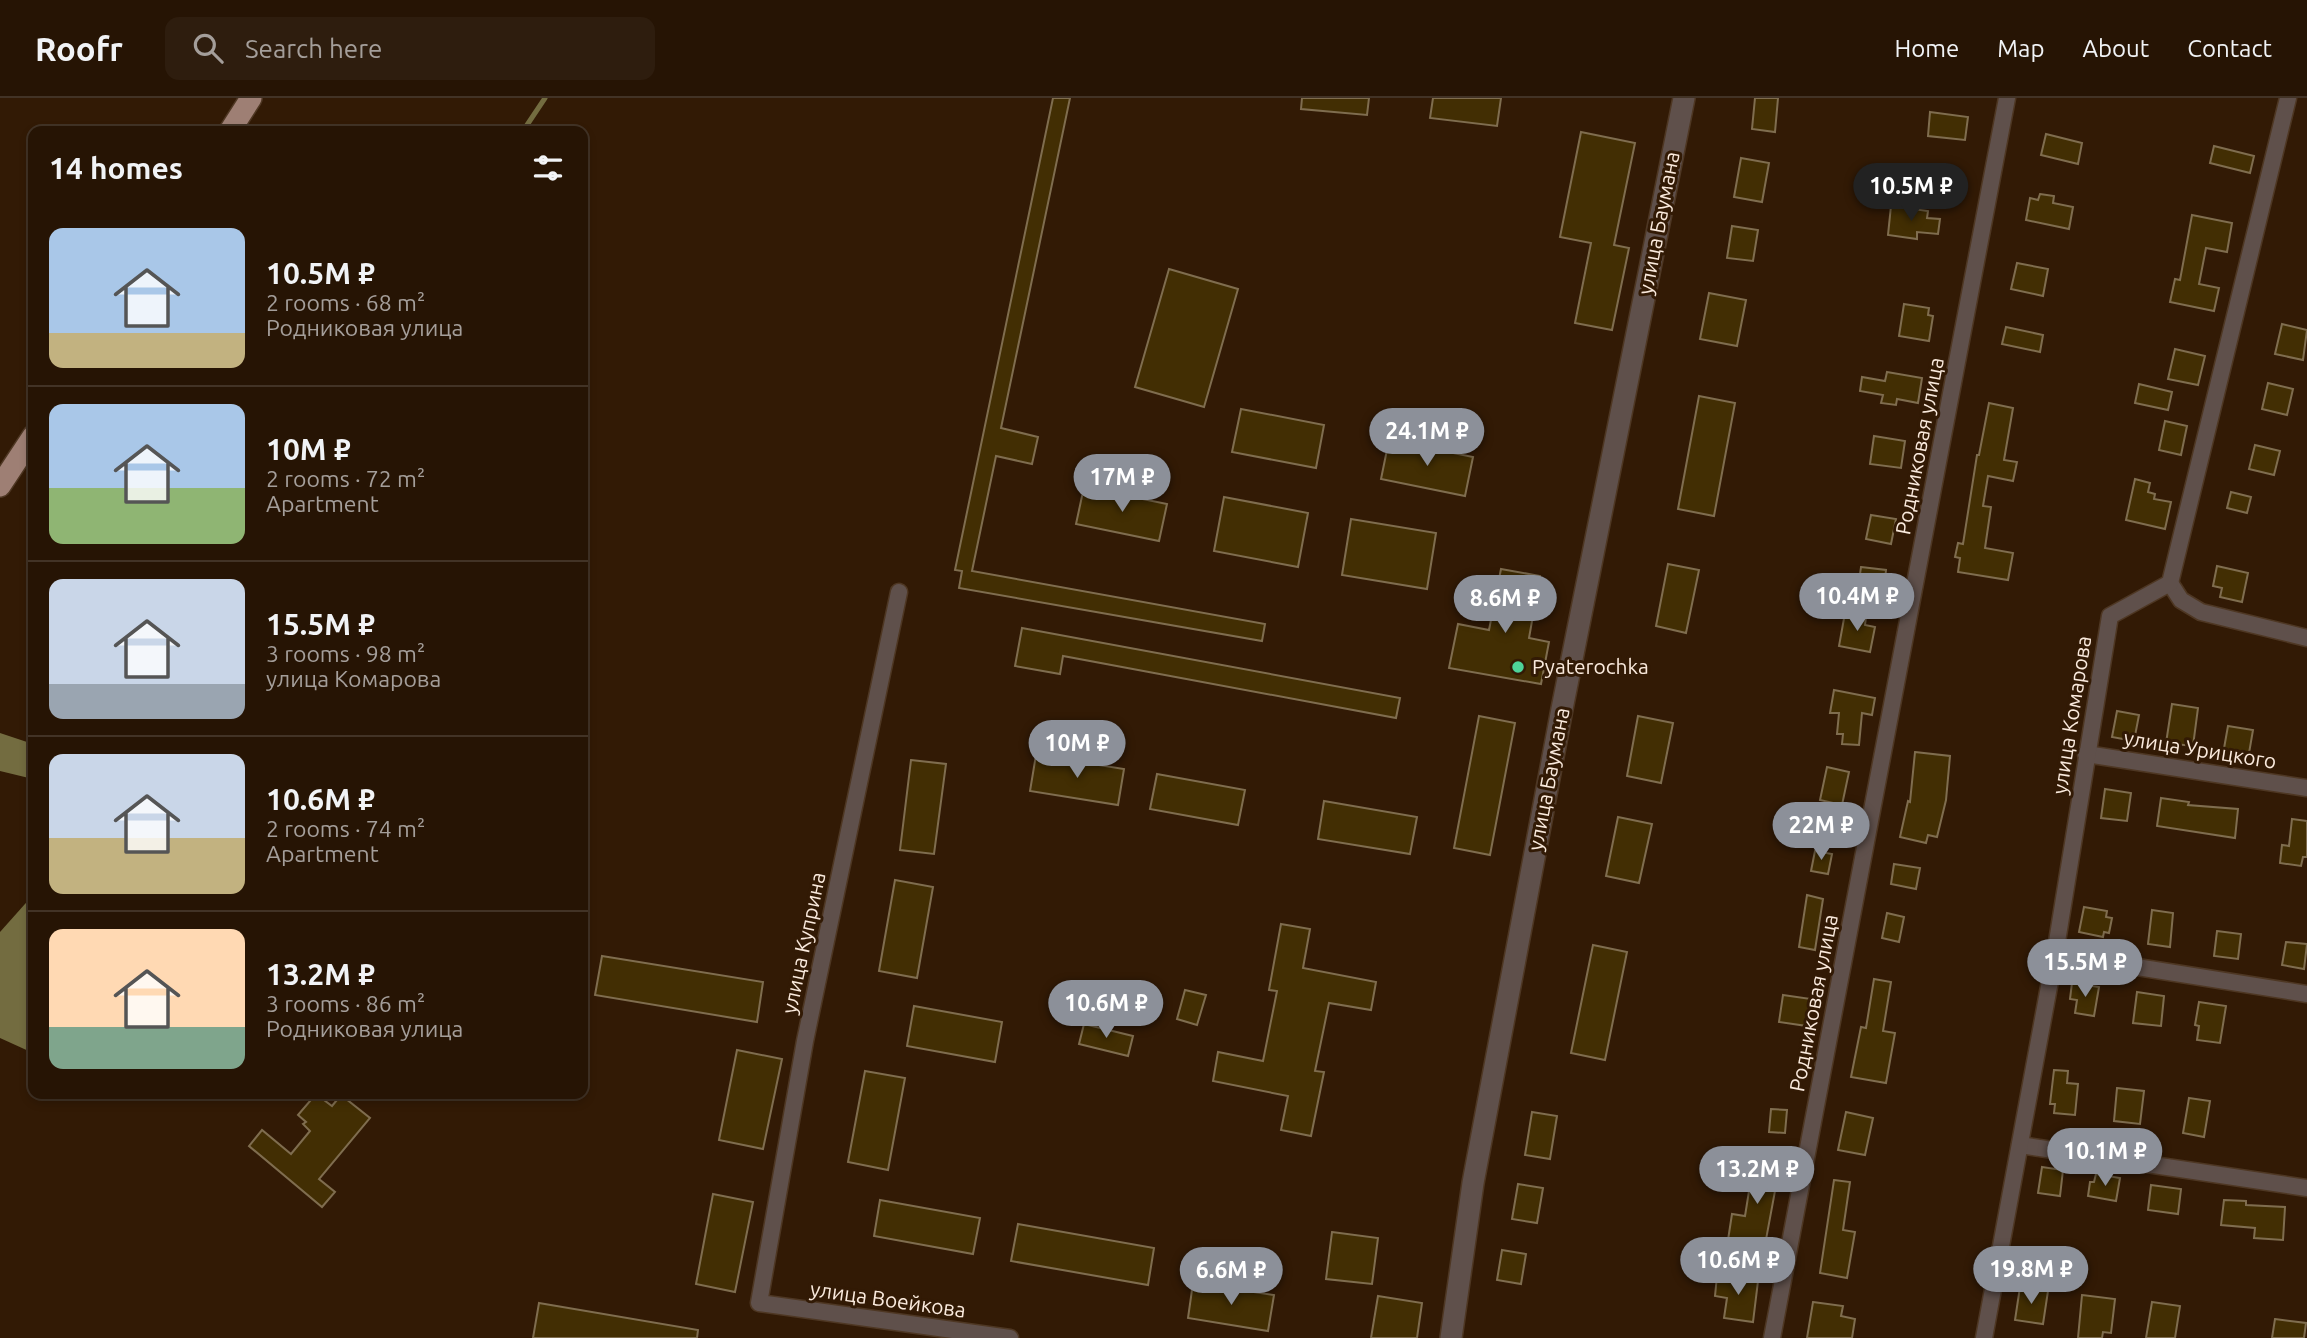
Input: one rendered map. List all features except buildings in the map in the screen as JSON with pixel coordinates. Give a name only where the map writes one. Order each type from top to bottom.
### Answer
[{"type":"main road","points":[[233,126],[251,98]]},
{"type":"main road","points":[[0,486],[28,444]]},
{"type":"street","name":"улица Баумана","points":[[1451,1338],[1473,1183],[1556,736],[1684,98]]},
{"type":"street","name":"Родниковая улица","points":[[1772,1338],[2007,98]]},
{"type":"street","points":[[2288,98],[2171,583],[2181,600],[2200,612],[2307,638]]},
{"type":"street","name":"улица Комарова","points":[[1984,1338],[2055,954],[2110,616],[2171,583]]},
{"type":"street","name":"улица Куприна","points":[[759,1303],[805,1041],[899,592]]},
{"type":"street","name":"улица Урицкого","points":[[2086,754],[2307,788]]},
{"type":"street","points":[[2055,954],[2307,994]]},
{"type":"street","points":[[2020,1145],[2307,1188]]},
{"type":"street","name":"улица Воейкова","points":[[759,1303],[1010,1338]]},
{"type":"shaded area","points":[[0,733],[28,742],[28,778],[0,771]]},
{"type":"shaded area","points":[[28,901],[28,1051],[0,1038],[0,932]]},
{"type":"waterway","points":[[526,126],[545,98]]},
{"type":"place","name":"Pyaterochka","points":[[1518,667]]}]
